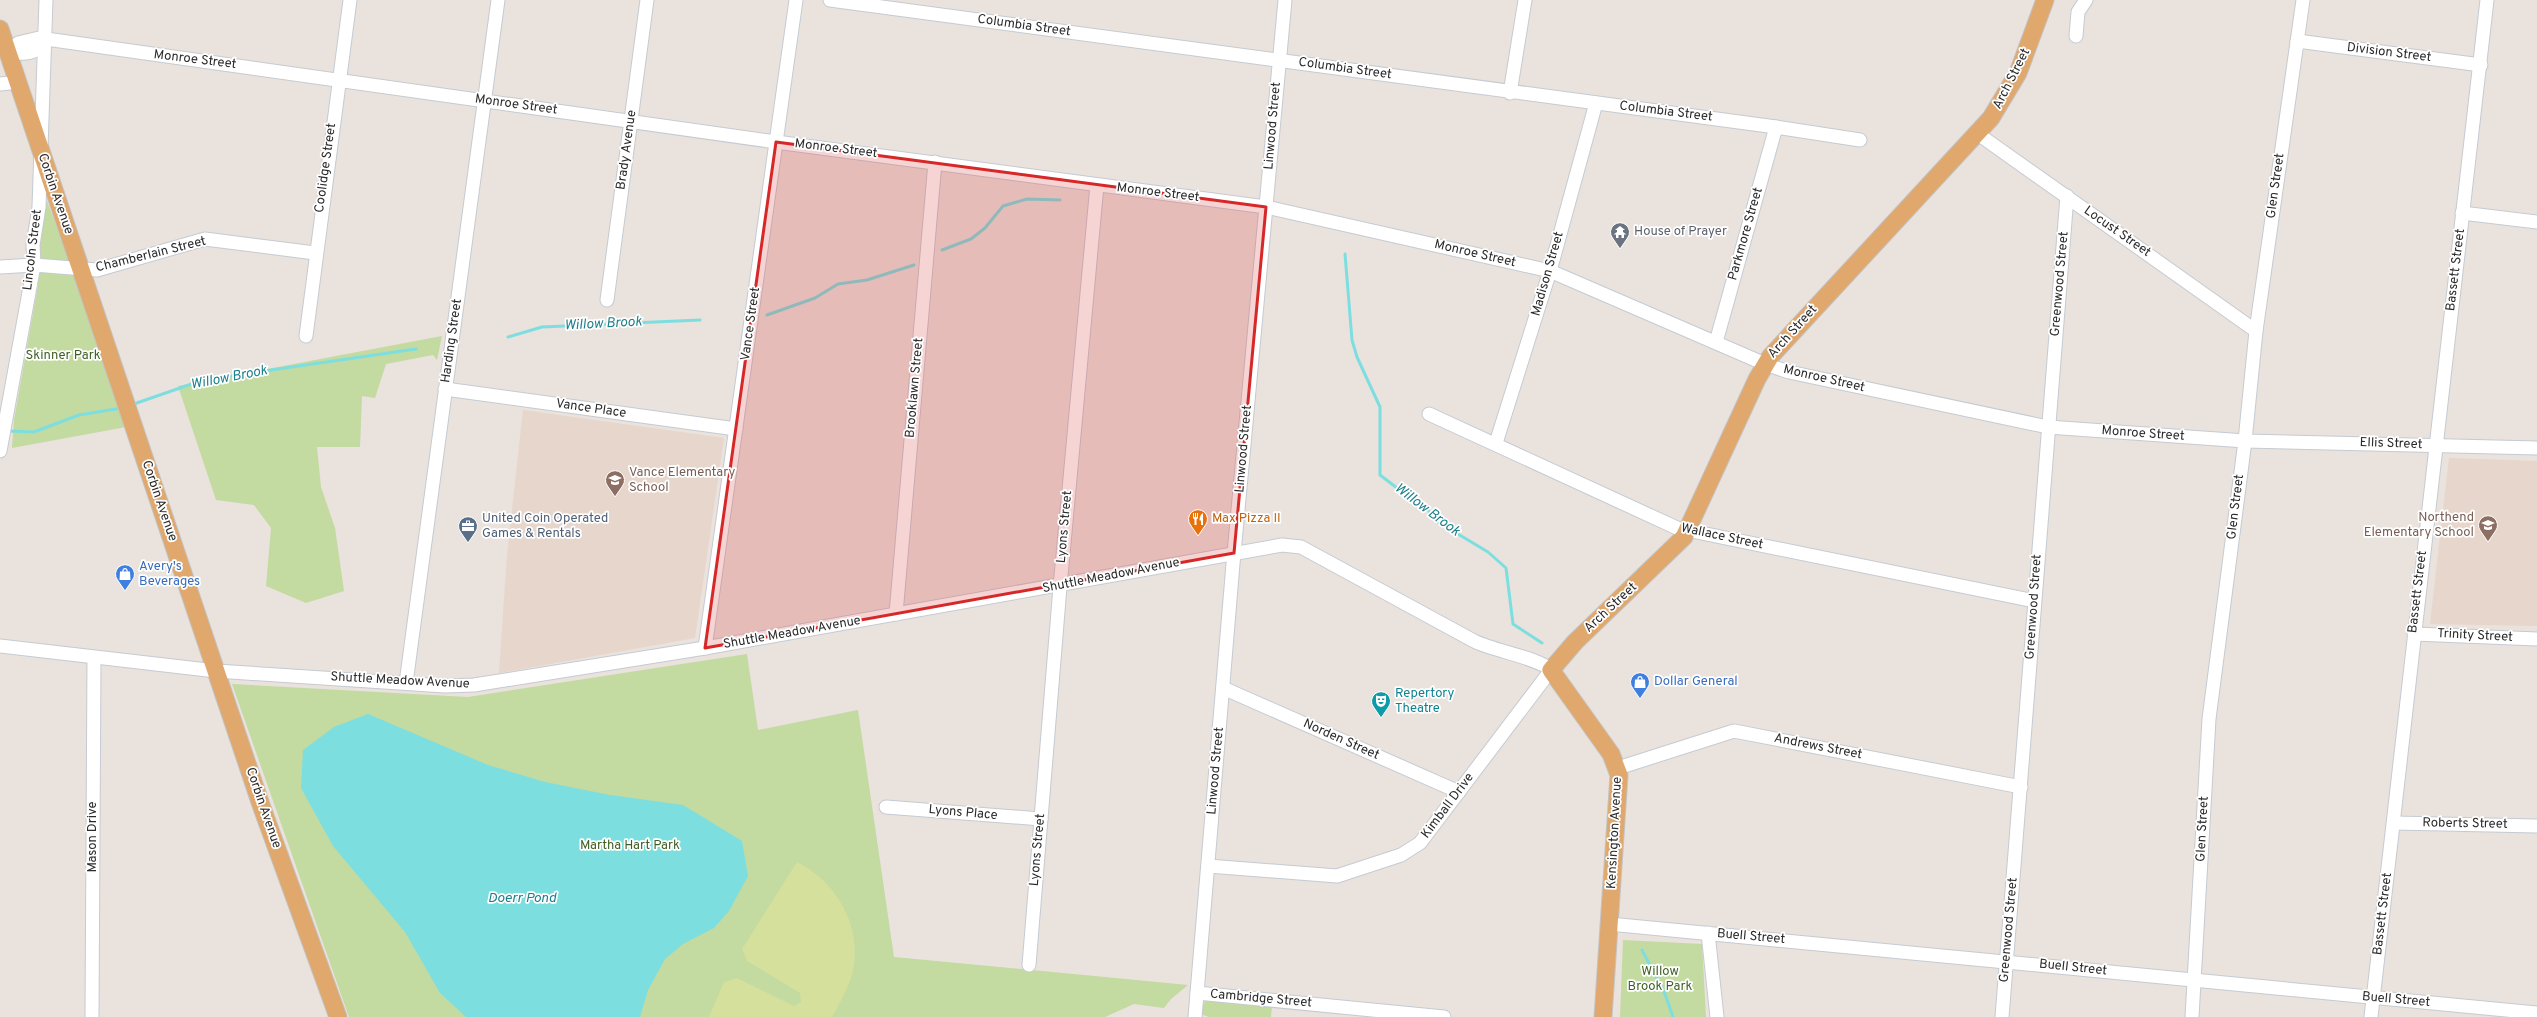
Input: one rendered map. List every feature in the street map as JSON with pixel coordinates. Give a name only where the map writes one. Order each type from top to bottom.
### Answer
[{"type":"main road","name":"Arch Street","points":[[1551,670],[1571,646],[1678,545],[1688,531],[1766,364],[1978,134],[2000,105],[2018,73],[2045,0]]},
{"type":"main road","name":"Corbin Avenue","points":[[0,29],[261,805],[338,1017]]},
{"type":"main road","name":"Kensington Avenue","points":[[1551,670],[1608,749],[1618,768],[1620,788],[1603,1017]]},
{"type":"street","name":"Lincoln Street","points":[[0,451],[34,265],[33,245],[38,207],[46,41],[46,0]]},
{"type":"street","name":"Coolidge Street","points":[[306,336],[315,253],[350,0]]},
{"type":"street","name":"Harding Street","points":[[406,683],[498,0]]},
{"type":"street","name":"Brady Avenue","points":[[607,300],[632,122],[647,0]]},
{"type":"street","name":"Vance Street","points":[[706,648],[796,0]]},
{"type":"street","name":"Columbia Street","points":[[830,0],[1280,60],[1510,93],[1776,127],[1860,140]]},
{"type":"street","name":"Linwood Street","points":[[1195,1017],[1234,553],[1285,0]]},
{"type":"street","points":[[1510,93],[1525,0]]},
{"type":"street","points":[[2076,36],[2078,12],[2086,0]]},
{"type":"street","name":"Glen Street","points":[[2192,1017],[2209,719],[2245,441],[2256,330],[2303,0]]},
{"type":"street","name":"Bassett Street","points":[[2371,1017],[2394,823],[2435,445],[2481,65],[2487,0]]},
{"type":"street","points":[[9,52],[29,54],[37,50],[46,41]]},
{"type":"street","name":"Monroe Street","points":[[46,41],[338,79],[776,142],[1266,207],[1550,271],[1766,364],[1789,372],[2048,427],[2245,441]]},
{"type":"street","name":"Division Street","points":[[2297,41],[2481,65]]},
{"type":"street","points":[[0,84],[18,82]]},
{"type":"street","name":"Madison Street","points":[[1496,443],[1550,271],[1596,103]]},
{"type":"street","name":"Parkmore Street","points":[[1716,342],[1776,127]]},
{"type":"street","name":"Locust Street","points":[[1978,134],[2256,330]]},
{"type":"street","name":"Brooklawn Street","points":[[896,614],[935,162]]},
{"type":"street","name":"Lyons Street","points":[[1029,965],[1060,586],[1097,185]]},
{"type":"street","name":"Greenwood Street","points":[[2002,1017],[2067,196]]},
{"type":"street","points":[[2462,213],[2537,222]]},
{"type":"street","name":"Chamberlain Street","points":[[0,267],[34,265],[81,270],[108,269],[205,239],[315,253]]},
{"type":"street","name":"Vance Place","points":[[445,389],[736,429]]},
{"type":"street","name":"Wallace Street","points":[[1429,414],[1496,443],[1592,491],[1671,526],[1688,531],[2034,601]]},
{"type":"street","name":"Ellis Street","points":[[2245,441],[2537,448]]},
{"type":"street","name":"Shuttle Meadow Avenue","points":[[0,646],[216,671],[444,686],[510,681],[1060,586],[1282,545],[1301,547],[1474,641],[1500,652],[1538,661],[1551,670]]},
{"type":"street","name":"Trinity Street","points":[[2414,634],[2537,639]]},
{"type":"street","name":"Mason Drive","points":[[92,1017],[94,658]]},
{"type":"street","name":"Kimball Drive","points":[[1208,866],[1337,876],[1401,855],[1420,844],[1551,670]]},
{"type":"street","name":"Norden Street","points":[[1223,688],[1459,792]]},
{"type":"street","name":"Andrews Street","points":[[1618,768],[1734,731],[2021,787]]},
{"type":"street","name":"Lyons Place","points":[[886,807],[1040,819]]},
{"type":"street","name":"Roberts Street","points":[[2394,823],[2537,826]]},
{"type":"street","name":"Buell Street","points":[[1610,924],[2006,960],[2194,981],[2537,1013]]},
{"type":"street","points":[[1708,933],[1717,1017]]},
{"type":"street","name":"Cambridge Street","points":[[1197,993],[1444,1017]]},
{"type":"highlighted area","points":[[776,142],[1266,207],[1234,553],[705,648]]},
{"type":"shaded area","name":"Vance Elementary School","points":[[523,410],[724,438],[695,638],[499,673],[507,556]]},
{"type":"shaded area","name":"Northend Elementary School","points":[[2449,458],[2537,461],[2537,626],[2430,624]]},
{"type":"green space","name":"Skinner Park","points":[[47,201],[79,286],[126,427],[12,448],[14,420],[38,285],[36,250],[44,205]]},
{"type":"green space","points":[[442,336],[437,360],[433,355],[386,364],[375,398],[362,396],[360,447],[317,447],[321,487],[335,528],[344,591],[306,603],[266,586],[271,528],[254,505],[216,500],[178,386]]},
{"type":"green space","name":"Martha Hart Park","points":[[747,654],[758,730],[858,710],[894,957],[1188,985],[1171,999],[1164,1008],[1134,1004],[1105,1017],[349,1017],[232,684],[468,697]]},
{"type":"green space","points":[[797,862],[812,871],[825,882],[845,910],[851,926],[854,943],[854,960],[851,978],[835,1012],[832,1017],[709,1017],[724,982],[737,978],[794,1006],[801,1002],[800,993],[747,961],[742,949]]},
{"type":"green space","name":"Willow Brook Park","points":[[1623,940],[1702,944],[1706,1017],[1620,1017]]},
{"type":"green space","points":[[1205,1000],[1272,1006],[1271,1017],[1209,1017],[1200,1014]]},
{"type":"water","name":"Doerr Pond","points":[[368,714],[488,765],[545,782],[610,795],[683,805],[742,841],[748,876],[729,911],[714,928],[683,944],[665,959],[648,990],[640,1017],[466,1017],[440,993],[405,932],[333,846],[301,788],[303,750],[334,727]]},
{"type":"waterway","name":"Willow Brook","points":[[942,250],[971,239],[985,228],[1003,206],[1027,199],[1060,200]]},
{"type":"waterway","name":"Willow Brook","points":[[1345,254],[1352,340],[1357,357],[1380,407],[1380,475],[1401,491],[1422,503],[1438,522],[1488,552],[1506,568],[1513,624],[1542,643]]},
{"type":"waterway","name":"Willow Brook","points":[[767,315],[815,298],[838,284],[867,280],[914,265]]},
{"type":"waterway","name":"Willow Brook","points":[[508,337],[542,327],[700,320]]},
{"type":"waterway","name":"Willow Brook","points":[[131,405],[203,380],[416,349]]},
{"type":"waterway","name":"Willow Brook","points":[[8,431],[34,432],[79,415],[122,408]]},
{"type":"waterway","name":"Willow Brook","points":[[1642,950],[1665,994],[1673,1017]]},
{"type":"place","name":"House of Prayer","points":[[1620,249]]},
{"type":"place","name":"Vance Elementary School","points":[[615,497]]},
{"type":"place","name":"Max Pizza II","points":[[1198,536]]},
{"type":"place","name":"Northend Elementary School","points":[[2488,542]]},
{"type":"place","name":"United Coin Operated Games & Rentals","points":[[468,543]]},
{"type":"place","name":"Avery's Beverages","points":[[125,591]]},
{"type":"place","name":"Dollar General","points":[[1640,699]]},
{"type":"place","name":"Repertory Theatre","points":[[1381,718]]}]
